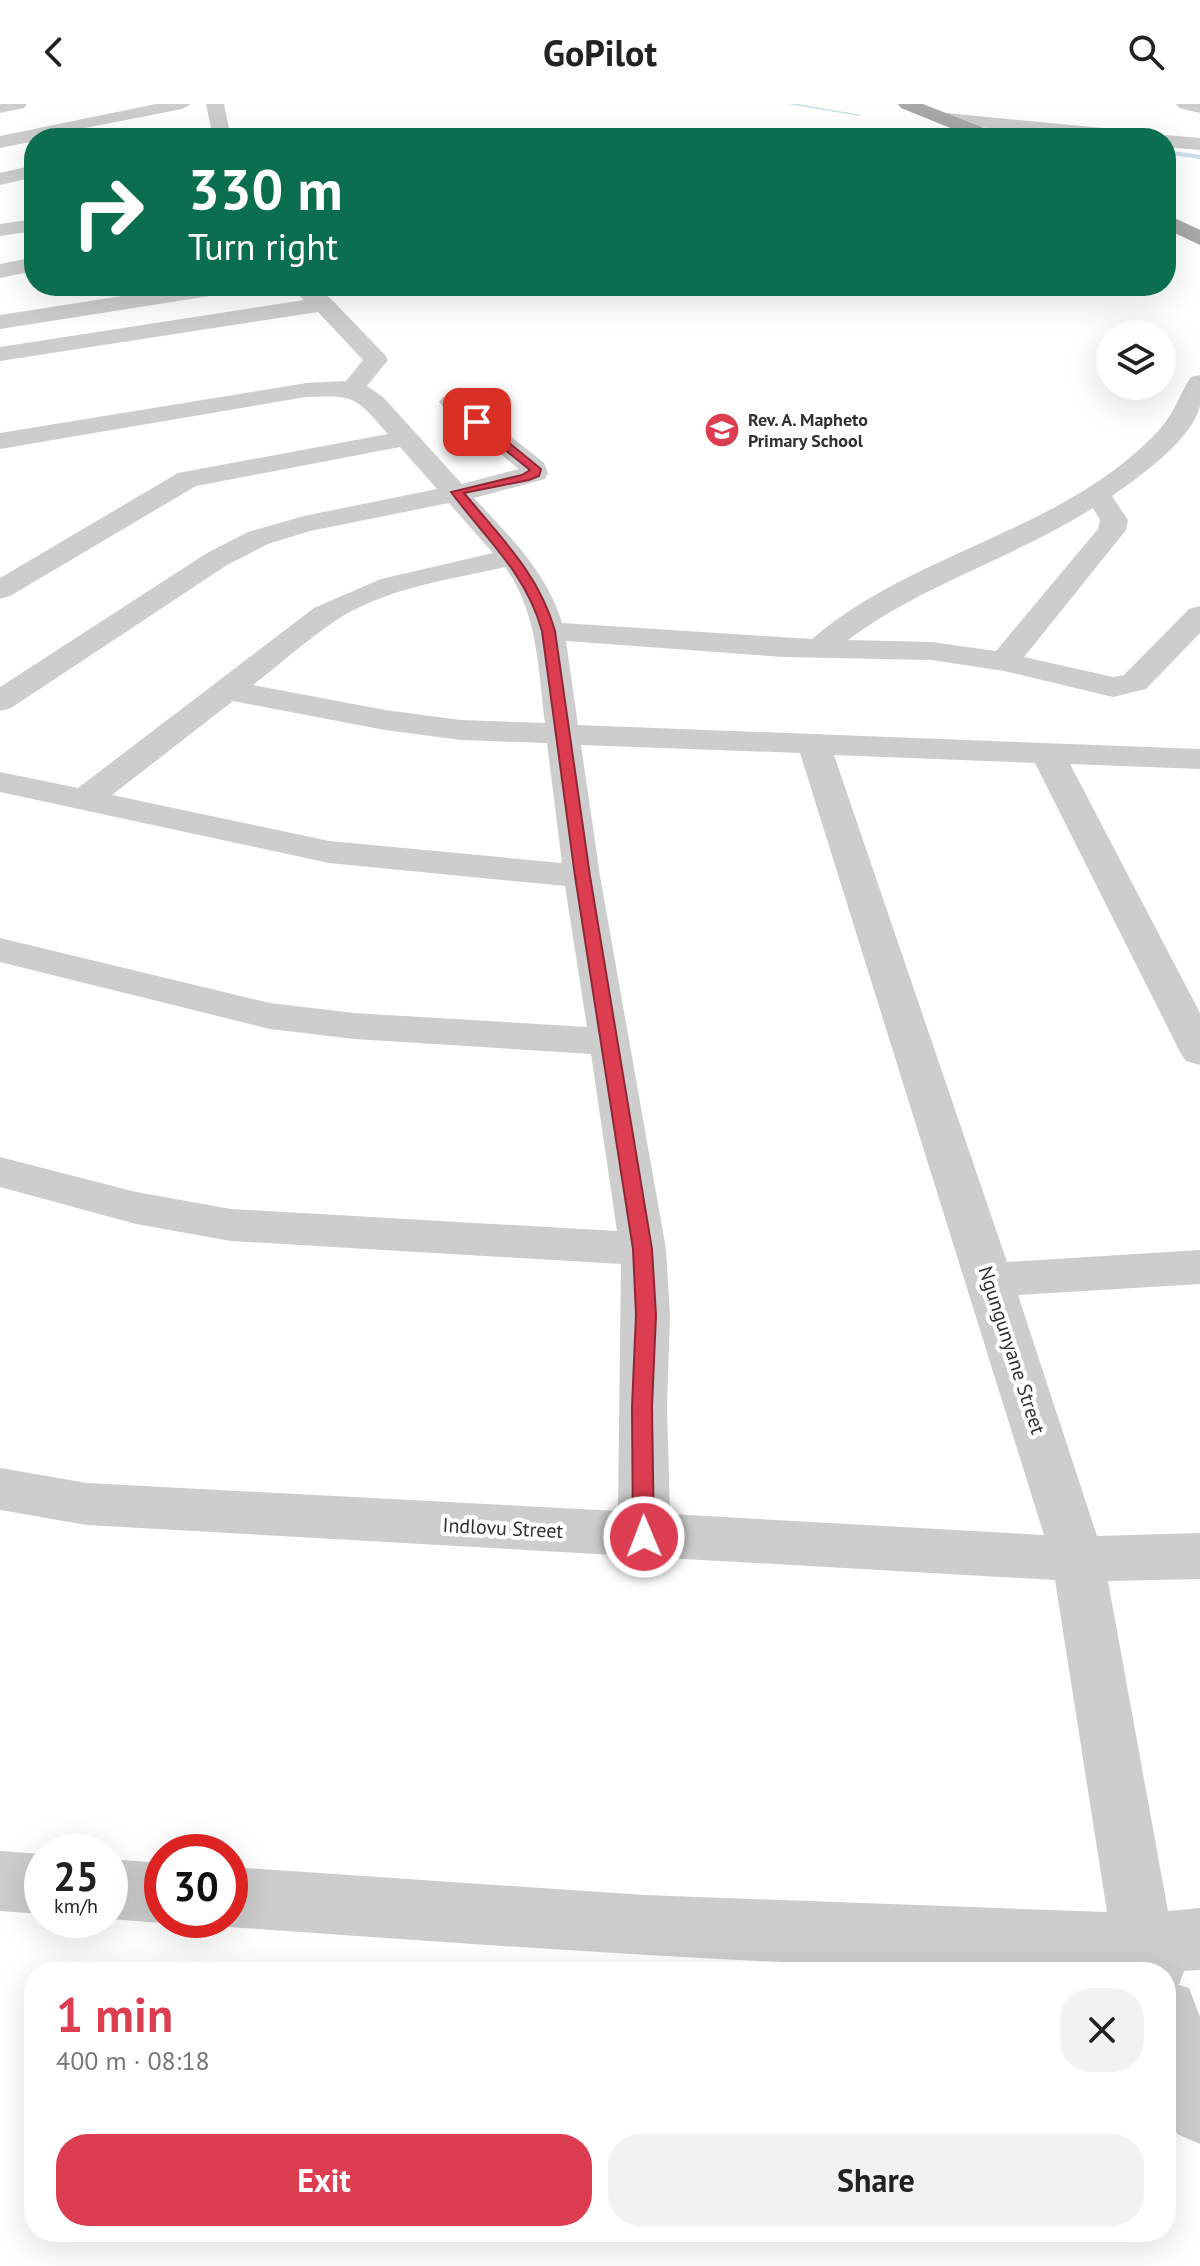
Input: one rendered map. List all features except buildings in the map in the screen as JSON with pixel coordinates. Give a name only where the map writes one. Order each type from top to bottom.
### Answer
[{"type":"main road","points":[[907,104],[968,128]]},
{"type":"main road","points":[[1176,226],[1200,239]]},
{"type":"street","points":[[0,108],[18,104]]},
{"type":"street","points":[[67,128],[182,104]]},
{"type":"street","points":[[215,104],[220,128]]},
{"type":"street","points":[[1185,104],[1200,108]]},
{"type":"street","points":[[946,119],[1040,128]]},
{"type":"street","points":[[0,142],[24,137]]},
{"type":"street","points":[[1176,142],[1200,144]]},
{"type":"street","points":[[0,179],[24,173]]},
{"type":"street","points":[[0,230],[24,226]]},
{"type":"street","points":[[0,271],[24,266]]},
{"type":"street","points":[[0,322],[165,296]]},
{"type":"street","points":[[313,296],[376,360],[353,388]]},
{"type":"street","points":[[0,354],[323,304]]},
{"type":"street","points":[[819,649],[860,614],[891,596],[1013,541],[1098,495],[1170,434],[1200,382]]},
{"type":"street","points":[[0,441],[306,390],[353,388],[374,402],[456,492],[529,580],[542,606],[549,631],[582,876],[643,1249],[646,1315],[642,1407],[644,1537]]},
{"type":"street","points":[[0,701],[217,559],[258,538],[304,524],[525,478],[535,473],[535,469],[452,402]]},
{"type":"street","points":[[1170,434],[1200,441]]},
{"type":"street","points":[[0,590],[188,479],[406,438]]},
{"type":"street","points":[[1004,662],[1112,530],[1114,520],[1098,495]]},
{"type":"street","points":[[85,800],[347,600],[383,588],[512,557]]},
{"type":"street","points":[[549,631],[819,649],[890,648],[1004,662],[1098,686],[1125,687],[1143,676],[1200,615]]},
{"type":"street","points":[[228,690],[423,726],[1200,759]]},
{"type":"street","name":"Ngungunyane Street","points":[[813,742],[1078,1559],[1165,1951]]},
{"type":"street","points":[[1048,754],[1200,1052]]},
{"type":"street","points":[[0,782],[329,852],[582,876]]},
{"type":"street","points":[[0,950],[270,1016],[354,1026],[608,1042]]},
{"type":"street","points":[[0,1172],[136,1208],[231,1225],[643,1249]]},
{"type":"street","points":[[990,1280],[1200,1267]]},
{"type":"street","name":"Indlovu Street","points":[[0,1489],[87,1504],[644,1537],[1078,1559],[1200,1556]]},
{"type":"street","points":[[0,1881],[24,1883]]},
{"type":"street","points":[[248,1898],[645,1926],[1165,1951]]},
{"type":"street","points":[[1176,2040],[1200,2111]]},
{"type":"waterway","points":[[790,104],[859,115]]},
{"type":"waterway","points":[[1176,153],[1200,157]]},
{"type":"place","name":"Rev. A. Mapheto Primary School","points":[[722,430]]},
{"type":"route","points":[[477,422],[535,469],[535,473],[525,478],[456,492],[529,580],[542,606],[549,631],[582,876],[643,1249],[646,1315],[642,1407],[644,1537]]}]
